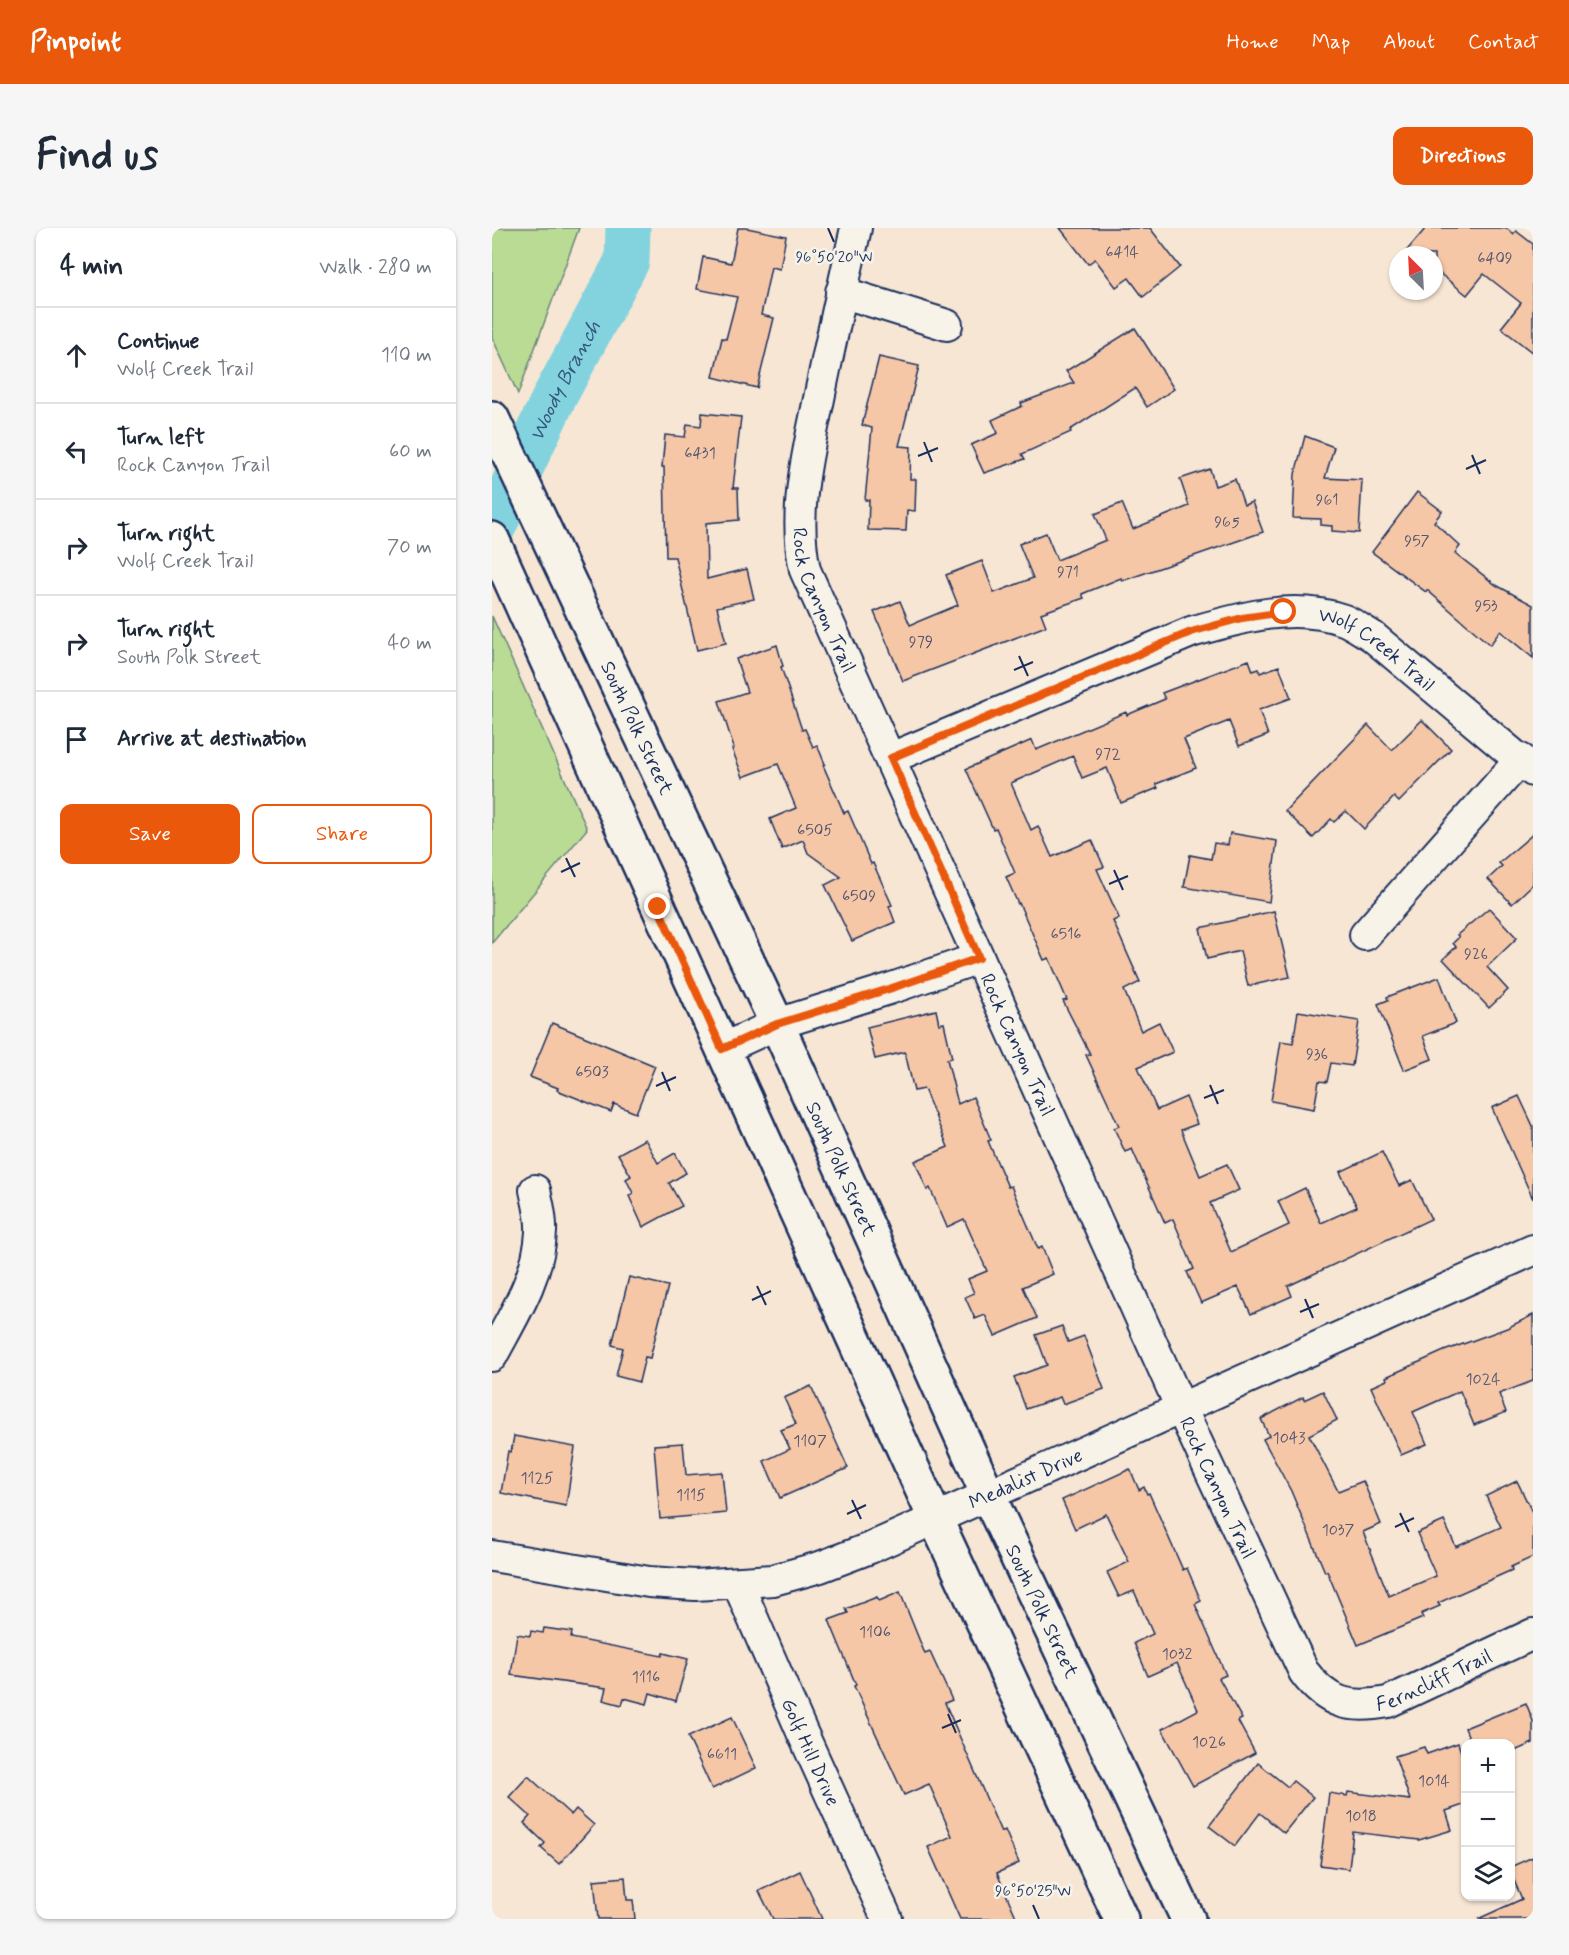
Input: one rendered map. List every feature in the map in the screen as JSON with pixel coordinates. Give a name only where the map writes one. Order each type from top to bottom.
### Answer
[{"type":"main road","name":"South Polk Street","points":[[492,418],[777,1024],[988,1494],[1188,1919]]},
{"type":"main road","points":[[492,539],[722,1049],[1121,1919]]},
{"type":"street","name":"Rock Canyon Trail","points":[[856,228],[803,475],[800,521],[801,548],[806,570],[1181,1408],[1304,1672],[1315,1687],[1329,1698]]},
{"type":"street","points":[[841,292],[947,325]]},
{"type":"street","name":"Wolf Creek Trail","points":[[891,758],[1191,632],[1242,618],[1284,612],[1314,613],[1345,621],[1372,636],[1527,765]]},
{"type":"street","points":[[1365,935],[1527,765]]},
{"type":"street","points":[[722,1049],[777,1024],[979,958]]},
{"type":"street","points":[[492,1356],[527,1288],[538,1249],[541,1221],[535,1190]]},
{"type":"street","name":"Medalist Drive","points":[[492,1556],[649,1582],[694,1586],[773,1580],[820,1567],[870,1548],[1533,1250]]},
{"type":"street","name":"Golf Hill Drive","points":[[738,1584],[887,1919]]},
{"type":"street","name":"Ferncliff Trail","points":[[1329,1698],[1359,1705],[1388,1702],[1533,1634]]},
{"type":"green space","points":[[492,228],[579,228],[518,394],[492,337]]},
{"type":"green space","points":[[492,616],[587,829],[492,943]]},
{"type":"building","points":[[738,228],[786,236],[780,269],[771,267],[761,315],[774,318],[757,388],[713,377],[722,338],[726,339],[737,297],[697,289],[703,257],[731,263]]},
{"type":"building","points":[[1060,228],[1150,228],[1180,267],[1143,297],[1129,278],[1116,287],[1095,259],[1088,264]]},
{"type":"building","points":[[1426,228],[1506,228],[1513,234],[1516,231],[1533,244],[1533,353],[1501,328],[1521,303],[1484,274],[1467,295],[1443,276],[1443,246],[1411,246]]},
{"type":"building","points":[[1135,328],[1174,389],[1147,407],[1135,388],[1070,430],[1071,432],[1022,454],[1025,459],[984,473],[971,445],[998,433],[992,420],[1022,406],[1021,403],[1074,383],[1066,371]]},
{"type":"building","points":[[879,357],[919,366],[899,446],[911,447],[910,479],[916,479],[915,511],[907,510],[906,531],[868,530],[869,500],[865,500],[872,428],[862,425]]},
{"type":"building","points":[[702,413],[741,417],[733,488],[738,488],[739,520],[706,523],[707,579],[747,569],[754,599],[717,607],[726,643],[697,650],[675,557],[666,557],[664,467],[662,467],[665,435],[685,437],[687,424],[701,426]]},
{"type":"building","points":[[1305,436],[1334,447],[1325,478],[1362,480],[1359,533],[1332,531],[1332,526],[1321,525],[1321,519],[1293,518],[1295,474]]},
{"type":"building","points":[[1210,469],[1215,486],[1235,479],[1244,505],[1252,502],[1263,532],[1122,581],[1121,578],[1082,594],[1084,598],[1041,613],[1046,626],[903,681],[874,612],[900,601],[910,625],[958,605],[946,575],[982,561],[994,593],[1033,578],[1019,544],[1046,533],[1057,560],[1106,540],[1095,514],[1122,503],[1133,529],[1189,506],[1180,479]]},
{"type":"building","points":[[1417,492],[1442,511],[1434,522],[1460,546],[1455,553],[1496,585],[1533,605],[1533,658],[1500,631],[1490,645],[1427,590],[1426,592],[1372,552]]},
{"type":"building","points":[[777,645],[783,666],[781,667],[802,730],[805,729],[813,747],[817,745],[825,764],[823,765],[844,813],[848,811],[892,905],[889,906],[895,922],[852,941],[825,885],[841,877],[808,853],[803,840],[782,849],[770,819],[796,808],[778,764],[743,777],[732,749],[734,748],[719,701],[747,692],[736,659]]},
{"type":"building","points":[[1249,660],[1253,671],[1259,669],[1260,673],[1279,666],[1291,698],[1259,710],[1268,735],[1239,746],[1229,721],[1184,739],[1196,768],[1156,784],[1158,788],[1121,803],[1107,768],[1082,778],[1073,756],[1011,783],[1031,830],[1038,826],[1052,857],[1092,840],[1104,867],[1097,869],[1119,918],[1113,921],[1140,982],[1124,990],[1141,1031],[1159,1022],[1173,1052],[1138,1067],[1157,1110],[1186,1097],[1197,1124],[1181,1130],[1200,1176],[1227,1164],[1239,1190],[1210,1203],[1231,1252],[1289,1225],[1278,1201],[1305,1188],[1321,1223],[1357,1207],[1340,1172],[1382,1152],[1399,1186],[1412,1180],[1431,1219],[1288,1286],[1292,1296],[1251,1314],[1238,1287],[1201,1303],[1187,1272],[1194,1269],[1173,1219],[1165,1223],[1132,1149],[1125,1152],[1114,1128],[1119,1126],[1086,1055],[1090,1054],[1063,1001],[1067,1000],[1049,958],[1044,960],[1006,877],[1015,873],[996,828],[993,829],[966,769],[1032,740],[1036,750],[1126,712],[1127,715],[1165,699],[1162,693]]},
{"type":"building","points":[[1422,720],[1451,749],[1399,802],[1394,797],[1364,829],[1346,811],[1334,822],[1331,819],[1313,838],[1285,811],[1368,725],[1392,750]]},
{"type":"building","points":[[1230,833],[1277,841],[1269,902],[1184,887],[1190,855],[1211,859],[1214,843],[1228,845]]},
{"type":"building","points":[[1533,834],[1533,884],[1512,904],[1488,879],[1502,866],[1499,863]]},
{"type":"building","points":[[1489,908],[1517,938],[1487,967],[1508,990],[1489,1008],[1443,959],[1456,947],[1453,943],[1459,937],[1457,935]]},
{"type":"building","points":[[1274,911],[1290,977],[1248,986],[1240,951],[1207,959],[1200,928]]},
{"type":"building","points":[[1439,977],[1456,1023],[1423,1036],[1432,1059],[1404,1070],[1378,1004],[1388,1000],[1387,997]]},
{"type":"building","points":[[936,1010],[939,1024],[944,1023],[952,1058],[947,1059],[958,1104],[973,1097],[991,1140],[988,1141],[1008,1187],[1011,1186],[1038,1249],[1042,1247],[1053,1274],[1023,1287],[1037,1318],[995,1336],[985,1315],[975,1319],[965,1297],[974,1293],[968,1279],[987,1271],[964,1219],[947,1227],[930,1188],[927,1190],[915,1161],[948,1147],[924,1089],[914,1091],[905,1052],[875,1059],[867,1027]]},
{"type":"building","points":[[1298,1011],[1359,1021],[1352,1066],[1331,1063],[1327,1082],[1319,1081],[1314,1109],[1271,1101],[1281,1041],[1293,1043]]},
{"type":"building","points":[[552,1023],[655,1066],[636,1113],[614,1104],[611,1112],[530,1077]]},
{"type":"building","points":[[1519,1096],[1533,1126],[1533,1199],[1492,1108]]},
{"type":"building","points":[[645,1139],[658,1163],[675,1153],[686,1173],[669,1183],[682,1206],[643,1227],[629,1196],[633,1193],[626,1179],[631,1176],[618,1154]]},
{"type":"building","points":[[629,1277],[668,1286],[650,1358],[645,1357],[639,1382],[616,1376],[623,1348],[612,1345]]},
{"type":"building","points":[[1533,1315],[1533,1381],[1499,1394],[1506,1412],[1474,1425],[1460,1391],[1413,1412],[1427,1444],[1401,1455],[1371,1387],[1387,1380],[1386,1377],[1444,1351],[1507,1328]]},
{"type":"building","points":[[1062,1326],[1068,1342],[1084,1336],[1104,1389],[1063,1404],[1060,1397],[1026,1409],[1014,1377],[1047,1365],[1036,1335]]},
{"type":"building","points":[[811,1386],[848,1468],[780,1498],[764,1461],[790,1449],[781,1430],[796,1424],[784,1398]]},
{"type":"building","points":[[1323,1391],[1337,1420],[1309,1435],[1338,1491],[1363,1481],[1381,1524],[1363,1532],[1389,1596],[1436,1576],[1417,1533],[1444,1521],[1456,1547],[1501,1527],[1486,1496],[1517,1481],[1533,1514],[1533,1557],[1511,1567],[1512,1570],[1438,1603],[1440,1606],[1421,1614],[1423,1618],[1358,1645],[1291,1491],[1263,1439],[1269,1436],[1261,1419],[1303,1397],[1304,1400]]},
{"type":"building","points":[[514,1436],[575,1447],[566,1506],[501,1493],[508,1451],[511,1452]]},
{"type":"building","points":[[683,1443],[686,1475],[722,1472],[726,1513],[660,1519],[654,1445]]},
{"type":"building","points":[[1130,1469],[1139,1490],[1144,1487],[1147,1494],[1149,1493],[1183,1570],[1187,1568],[1201,1601],[1195,1604],[1226,1675],[1219,1678],[1242,1719],[1238,1721],[1255,1753],[1193,1786],[1162,1729],[1198,1710],[1177,1663],[1148,1676],[1134,1643],[1153,1634],[1134,1591],[1119,1597],[1107,1572],[1129,1562],[1106,1514],[1075,1529],[1062,1500]]},
{"type":"building","points":[[900,1592],[925,1654],[930,1652],[952,1700],[945,1703],[1001,1832],[1005,1830],[1019,1863],[997,1873],[1017,1919],[960,1919],[928,1847],[952,1836],[929,1784],[904,1795],[854,1686],[856,1685],[829,1620],[848,1613],[846,1609],[877,1597],[879,1601]]},
{"type":"building","points":[[544,1628],[572,1632],[571,1638],[688,1659],[676,1701],[650,1693],[647,1704],[624,1698],[622,1705],[603,1700],[606,1688],[511,1675],[517,1634],[530,1636],[531,1631],[543,1633]]},
{"type":"building","points":[[1526,1703],[1533,1721],[1533,1743],[1515,1751],[1515,1739],[1469,1739],[1465,1728]]},
{"type":"building","points":[[732,1717],[756,1768],[712,1789],[688,1737]]},
{"type":"building","points":[[1458,1743],[1461,1752],[1461,1806],[1446,1811],[1452,1830],[1419,1840],[1353,1832],[1349,1869],[1320,1865],[1329,1793],[1347,1796],[1348,1792],[1410,1800],[1395,1756],[1424,1747],[1427,1754]]},
{"type":"building","points":[[1258,1763],[1288,1787],[1293,1781],[1313,1797],[1284,1833],[1260,1813],[1235,1846],[1209,1826]]},
{"type":"building","points":[[528,1776],[571,1815],[576,1809],[594,1825],[559,1864],[541,1848],[545,1843],[524,1823],[530,1816],[509,1797]]},
{"type":"building","points":[[1533,1857],[1533,1919],[1478,1919],[1522,1899],[1515,1883],[1515,1865]]},
{"type":"building","points":[[800,1871],[822,1919],[773,1919],[759,1891]]},
{"type":"building","points":[[625,1877],[627,1900],[633,1900],[635,1919],[598,1919],[594,1880]]},
{"type":"waterway","name":"Woody Branch","points":[[492,530],[555,396],[627,261],[628,228]]},
{"type":"route","points":[[658,907],[722,1049],[777,1024],[979,958],[891,758],[1191,632],[1242,618],[1284,612]]}]
